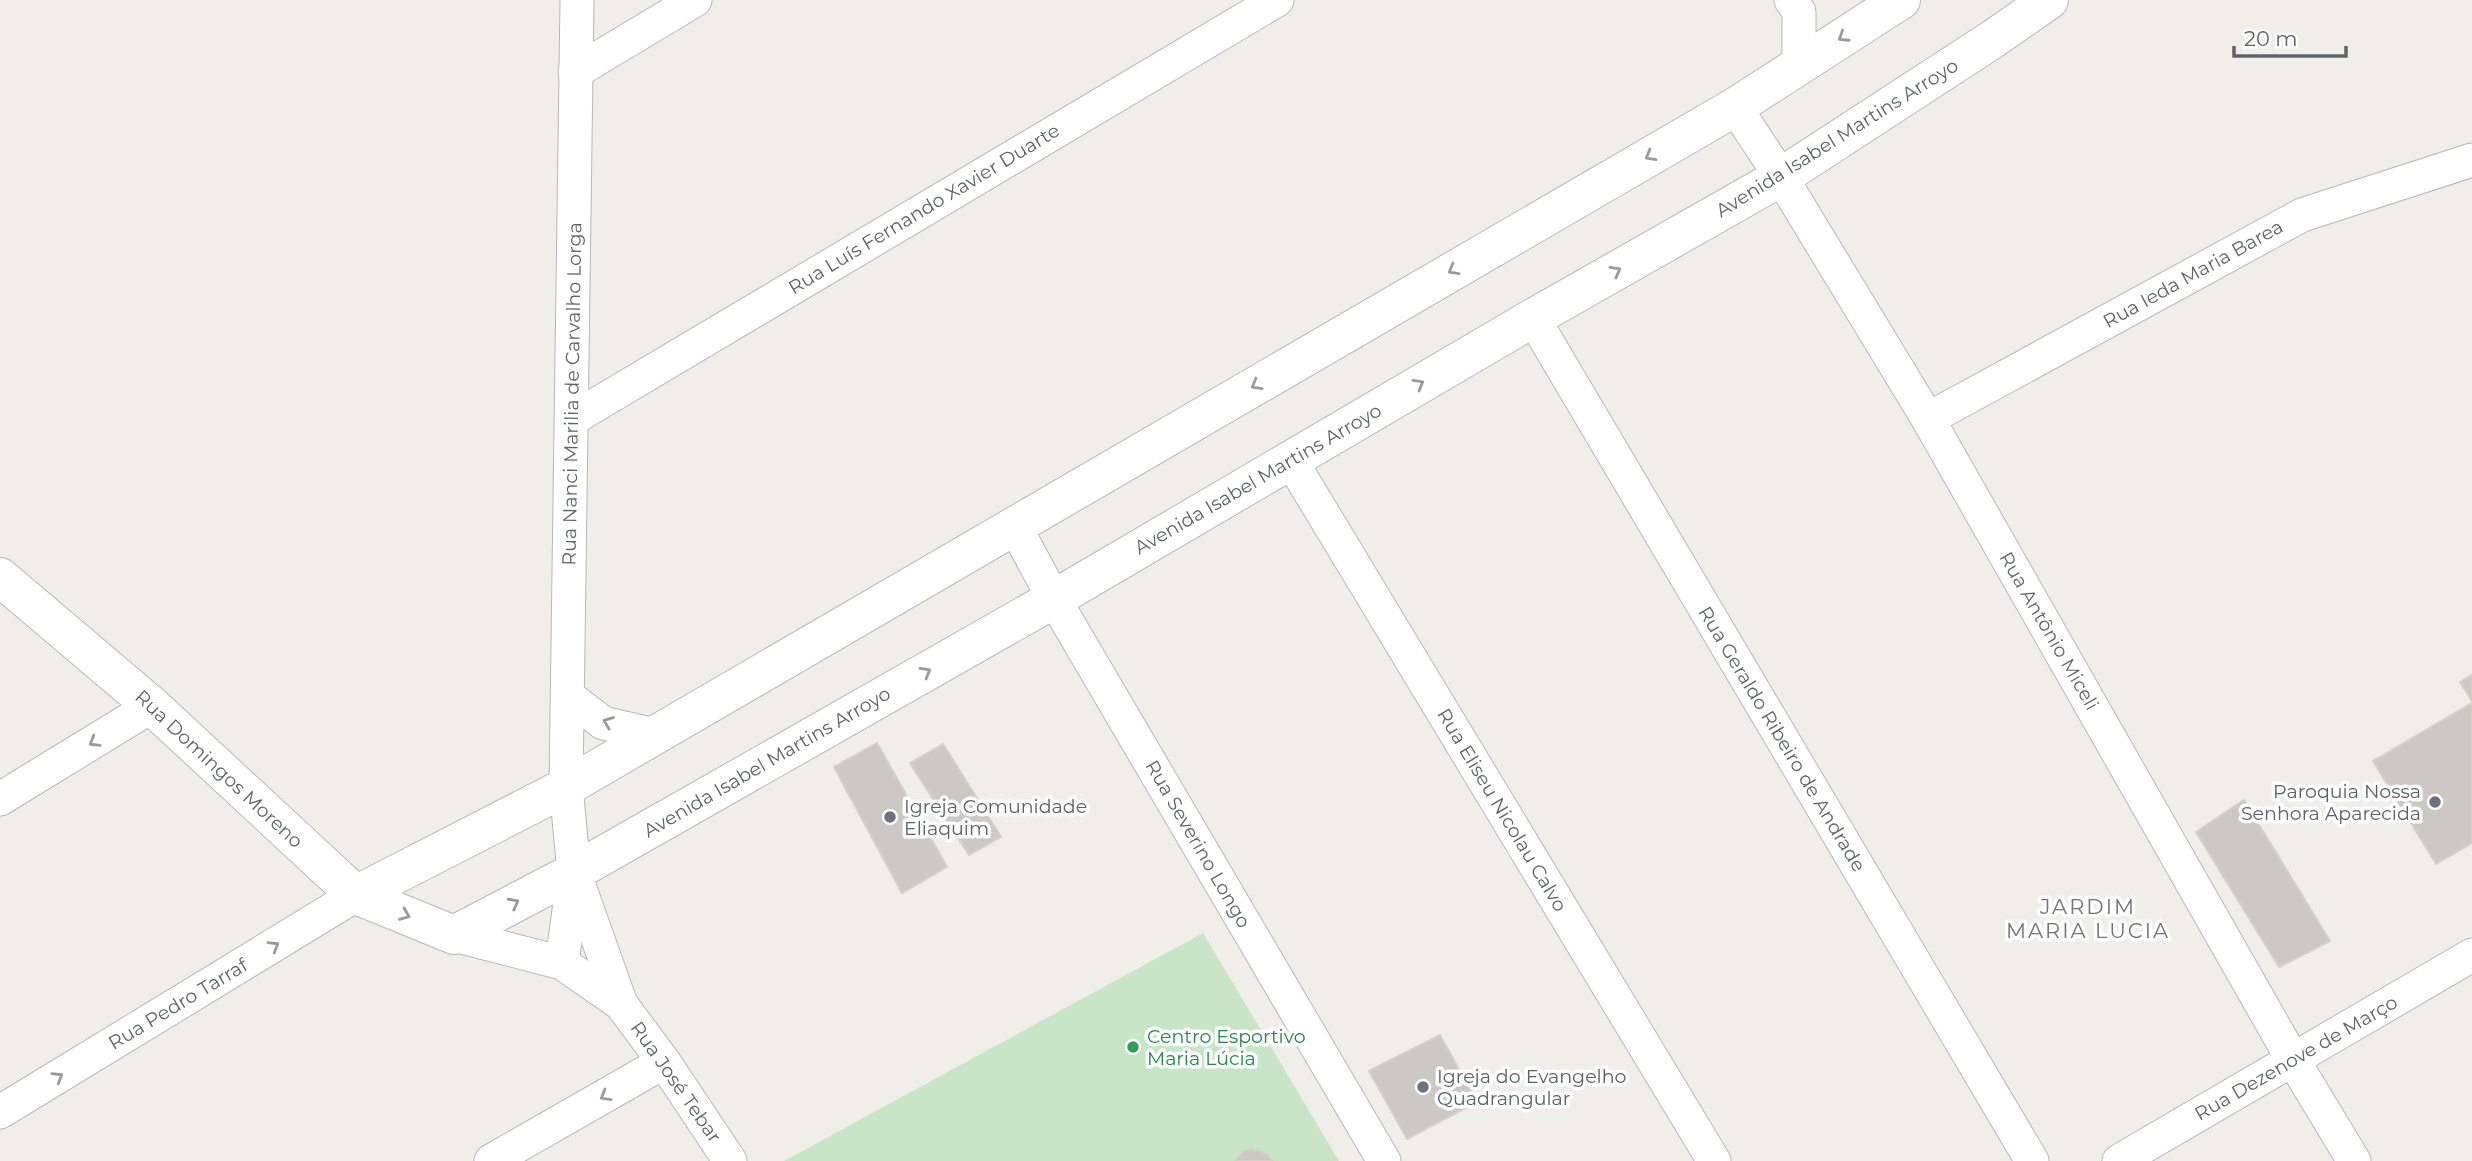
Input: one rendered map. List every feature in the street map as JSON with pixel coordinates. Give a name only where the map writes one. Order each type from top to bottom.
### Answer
[{"type":"street","name":"Rua Nanci Marilia de Carvalho Lorga","points":[[574,872],[566,788],[578,0]]},
{"type":"street","points":[[575,72],[695,0]]},
{"type":"street","name":"Rua Luís Fernando Xavier Duarte","points":[[572,419],[1276,0]]},
{"type":"street","points":[[1791,0],[1798,12],[1800,65]]},
{"type":"street","points":[[356,895],[566,788],[1735,107],[1901,0]]},
{"type":"street","name":"Avenida Isabel Martins Arroyo","points":[[454,935],[574,872],[1054,599],[1533,318],[1781,177],[2049,0]]},
{"type":"street","name":"Rua Antônio Miceli","points":[[1735,107],[1781,177],[1927,419],[2293,1060],[2354,1161]]},
{"type":"street","name":"Rua Ieda Maria Barea","points":[[1927,419],[2302,215],[2472,160]]},
{"type":"street","name":"Rua Geraldo Ribeiro de Andrade","points":[[1533,318],[2032,1161]]},
{"type":"street","name":"Rua Eliseu Nicolau Calvo","points":[[1290,460],[1714,1161]]},
{"type":"street","name":"Rua Severino Longo","points":[[1014,525],[1054,599],[1384,1161]]},
{"type":"street","name":"Rua Domingos Moreno","points":[[0,577],[152,706],[356,895],[454,935]]},
{"type":"street","points":[[568,696],[603,723],[655,735]]},
{"type":"street","points":[[0,799],[152,706]]},
{"type":"street","points":[[562,963],[574,872]]},
{"type":"street","name":"Rua José Tebar","points":[[574,872],[621,1004],[664,1062],[730,1161]]},
{"type":"street","name":"Rua Pedro Tarraf","points":[[0,1112],[356,895]]},
{"type":"street","name":"Rua José Tebar","points":[[454,935],[562,963],[621,1004]]},
{"type":"street","name":"Rua Dezenove de Março","points":[[2119,1161],[2472,956]]},
{"type":"street","points":[[491,1161],[664,1062]]},
{"type":"green space","name":"Centro Esportivo Maria Lúcia","points":[[1203,933],[1339,1161],[784,1161]]},
{"type":"building","points":[[2472,675],[2472,701],[2460,682]]},
{"type":"building","name":"Paroquia Nossa Senhora Aparecida","points":[[2472,703],[2472,843],[2436,864],[2373,761]]},
{"type":"building","name":"Igreja Comunidade Eliaquim","points":[[877,743],[947,867],[902,893],[834,767]]},
{"type":"building","points":[[943,744],[1001,837],[969,855],[910,763]]},
{"type":"building","points":[[2244,800],[2330,941],[2279,967],[2196,832]]},
{"type":"building","name":"Igreja do Evangelho Quadrangular","points":[[1440,1035],[1477,1102],[1407,1139],[1369,1071]]},
{"type":"building","points":[[1251,1149],[1267,1154],[1273,1161],[1235,1161],[1243,1152]]},
{"type":"place","name":"Paroquia Nossa Senhora Aparecida","points":[[2435,802]]},
{"type":"place","name":"Igreja Comunidade Eliaquim","points":[[890,817]]},
{"type":"place","name":"Centro Esportivo Maria Lúcia","points":[[1133,1047]]},
{"type":"place","name":"Igreja do Evangelho Quadrangular","points":[[1423,1087]]},
{"type":"district","name":"JARDIM MARIA LUCIA","points":[[2088,918]]}]
